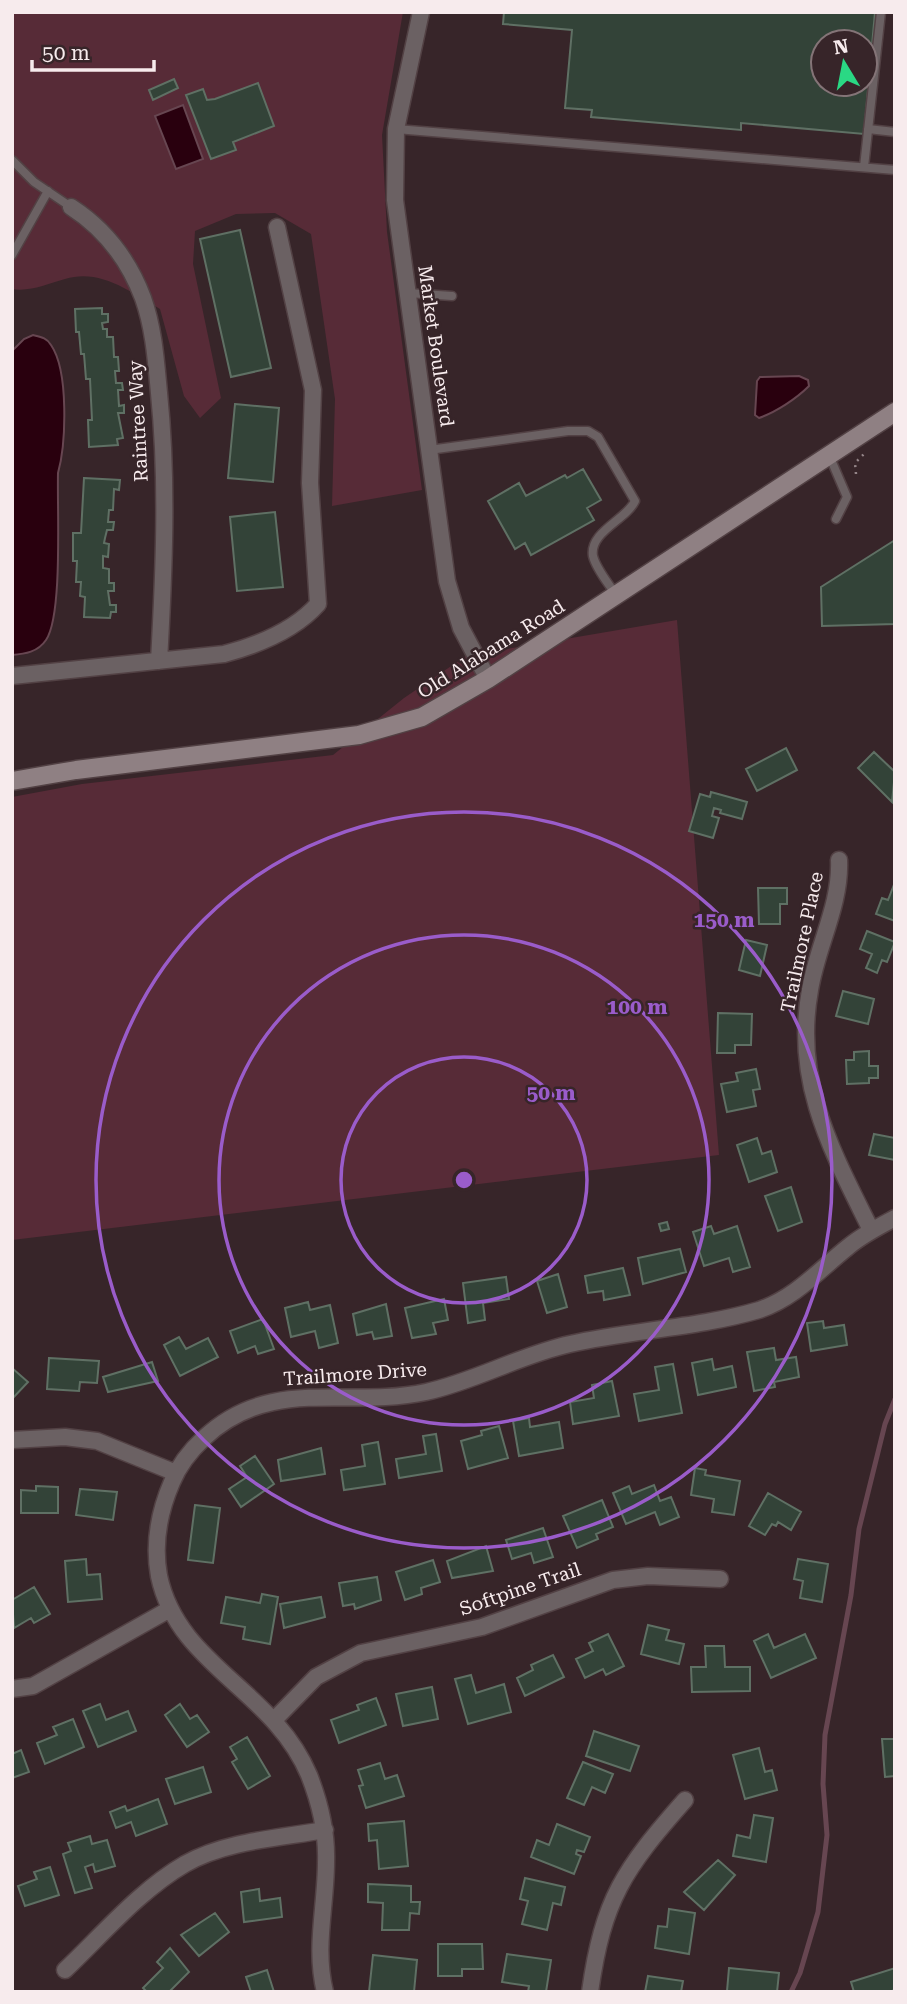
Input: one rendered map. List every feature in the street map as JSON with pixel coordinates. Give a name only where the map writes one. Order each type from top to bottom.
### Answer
[{"type":"street","name":"Market Boulevard","points":[[421,12],[396,129],[395,200],[453,608],[488,678]]},
{"type":"street","name":"Raintree Way","points":[[72,207],[107,235],[131,275],[145,306],[155,345],[163,428],[164,533],[159,661]]},
{"type":"street","points":[[12,676],[224,654],[253,647],[300,620],[318,604],[310,495],[313,390],[277,227]]},
{"type":"street","name":"Old Alabama Road","points":[[12,781],[65,771],[359,735],[422,717],[488,678],[895,412]]},
{"type":"street","name":"Trailmore Place","points":[[839,860],[838,893],[809,991],[807,1061],[813,1097],[824,1133],[871,1230]]},
{"type":"street","name":"Trailmore Drive","points":[[325,1992],[320,1973],[319,1938],[326,1864],[325,1830],[308,1772],[275,1720],[251,1695],[198,1650],[170,1609],[159,1575],[156,1541],[162,1505],[176,1473],[193,1448],[214,1429],[240,1412],[267,1402],[298,1397],[386,1397],[423,1393],[569,1344],[762,1309],[801,1288],[871,1230],[895,1218]]},
{"type":"street","points":[[12,1440],[65,1437],[97,1441],[176,1473]]},
{"type":"street","name":"Softpine Trail","points":[[275,1720],[316,1677],[361,1653],[482,1628],[613,1580],[648,1576],[720,1579]]},
{"type":"street","points":[[12,1689],[33,1686],[170,1609]]},
{"type":"street","points":[[590,1992],[597,1946],[611,1900],[637,1854],[685,1800]]},
{"type":"street","points":[[65,1970],[156,1884],[186,1863],[225,1848],[325,1830]]},
{"type":"lane","points":[[864,167],[881,12]]},
{"type":"lane","points":[[396,129],[895,170]]},
{"type":"lane","points":[[868,129],[895,132]]},
{"type":"lane","points":[[12,160],[48,191],[72,207]]},
{"type":"lane","points":[[12,255],[48,191]]},
{"type":"lane","points":[[408,293],[452,296]]},
{"type":"lane","points":[[429,450],[568,431],[588,431],[598,437],[635,501],[631,510],[598,537],[593,546],[593,558],[616,595]]},
{"type":"lane","points":[[829,455],[847,497],[836,519]]},
{"type":"path","points":[[856,474],[855,463],[867,451]]},
{"type":"shaded area","points":[[12,12],[403,12],[382,135],[387,232],[422,490],[332,506],[335,399],[311,234],[275,213],[236,214],[195,231],[193,264],[221,398],[200,418],[184,396],[160,309],[115,283],[91,277],[78,276],[32,288],[12,289]]},
{"type":"shaded area","points":[[183,105],[203,159],[176,169],[155,116]]},
{"type":"shaded area","points":[[33,335],[46,339],[51,345],[57,357],[63,389],[63,444],[58,473],[57,585],[55,608],[46,640],[35,650],[12,655],[12,351],[24,339]]},
{"type":"shaded area","points":[[799,376],[808,380],[809,386],[804,391],[772,412],[759,418],[755,415],[757,381],[760,377]]},
{"type":"shaded area","points":[[677,620],[719,1155],[12,1240],[12,797],[82,784],[333,755],[404,698],[466,656]]},
{"type":"building","points":[[504,12],[875,12],[874,28],[809,28],[809,98],[867,98],[864,134],[741,123],[741,130],[591,117],[592,110],[565,108],[572,30],[503,24]]},
{"type":"building","points":[[174,79],[178,88],[153,100],[149,90]]},
{"type":"building","points":[[258,83],[274,126],[233,142],[236,150],[211,159],[186,95],[203,89],[207,100],[215,99]]},
{"type":"building","points":[[240,230],[271,368],[231,377],[200,239]]},
{"type":"building","points":[[102,308],[102,314],[108,314],[108,322],[102,323],[103,329],[107,329],[107,337],[113,337],[114,357],[118,357],[119,371],[115,371],[116,383],[122,383],[123,390],[118,390],[119,406],[124,405],[124,413],[118,413],[123,438],[117,439],[118,445],[89,447],[88,420],[92,420],[90,379],[86,379],[84,354],[81,354],[79,332],[76,332],[75,309]]},
{"type":"building","points":[[235,404],[279,408],[273,482],[228,478]]},
{"type":"building","points":[[583,469],[601,500],[587,508],[594,520],[531,555],[525,543],[515,549],[488,501],[519,483],[526,496],[565,475],[567,478]]},
{"type":"building","points":[[84,478],[120,480],[119,490],[114,489],[113,510],[109,510],[108,522],[114,522],[113,530],[107,530],[104,543],[109,544],[108,557],[103,556],[103,568],[109,569],[109,583],[114,583],[114,591],[108,591],[110,605],[116,605],[116,612],[111,612],[110,618],[84,617],[85,597],[80,596],[81,582],[76,582],[77,561],[73,561],[73,533],[81,533]]},
{"type":"building","points":[[275,512],[283,587],[237,591],[230,517]]},
{"type":"building","points":[[895,540],[895,624],[822,626],[821,587]]},
{"type":"building","points":[[786,748],[797,770],[757,791],[746,769]]},
{"type":"building","points":[[874,752],[895,772],[892,802],[858,768]]},
{"type":"building","points":[[711,792],[747,802],[742,819],[720,813],[721,810],[714,808],[712,816],[719,818],[713,838],[689,831],[700,794],[710,797]]},
{"type":"building","points":[[895,882],[895,921],[876,914],[882,898],[888,900]]},
{"type":"building","points":[[758,888],[787,888],[787,904],[780,904],[780,924],[759,924]]},
{"type":"building","points":[[867,931],[895,942],[887,962],[882,960],[877,973],[866,968],[872,954],[860,949]]},
{"type":"building","points":[[746,940],[767,945],[760,976],[739,970]]},
{"type":"building","points":[[843,991],[874,999],[868,1024],[836,1016]]},
{"type":"building","points":[[718,1013],[752,1014],[751,1045],[735,1045],[735,1053],[717,1053]]},
{"type":"building","points":[[869,1051],[869,1066],[878,1066],[878,1078],[869,1078],[869,1083],[847,1084],[846,1060],[854,1060],[854,1052]]},
{"type":"building","points":[[756,1069],[760,1089],[753,1090],[756,1106],[727,1112],[721,1084],[738,1081],[736,1073]]},
{"type":"building","points":[[874,1134],[895,1138],[895,1160],[869,1155]]},
{"type":"building","points":[[757,1138],[762,1154],[771,1151],[777,1172],[749,1182],[737,1145]]},
{"type":"building","points":[[791,1187],[802,1222],[778,1231],[765,1196]]},
{"type":"building","points":[[667,1222],[669,1229],[661,1231],[659,1224]]},
{"type":"building","points":[[711,1226],[714,1234],[737,1226],[750,1267],[733,1272],[729,1258],[704,1266],[693,1232]]},
{"type":"building","points":[[680,1249],[686,1272],[643,1284],[638,1258]]},
{"type":"building","points":[[623,1268],[630,1295],[604,1300],[603,1291],[588,1293],[585,1276]]},
{"type":"building","points":[[558,1274],[567,1307],[547,1313],[537,1281]]},
{"type":"building","points":[[506,1277],[509,1299],[483,1303],[485,1320],[468,1323],[463,1283]]},
{"type":"building","points":[[444,1299],[448,1320],[433,1323],[436,1334],[412,1338],[405,1308]]},
{"type":"building","points":[[308,1302],[310,1310],[330,1305],[338,1343],[319,1348],[315,1331],[291,1337],[285,1308]]},
{"type":"building","points":[[386,1304],[392,1336],[374,1339],[372,1332],[357,1335],[353,1314]]},
{"type":"building","points":[[263,1319],[274,1349],[258,1354],[255,1346],[238,1353],[230,1331]]},
{"type":"building","points":[[823,1321],[824,1328],[844,1325],[847,1345],[811,1351],[807,1323]]},
{"type":"building","points":[[179,1337],[186,1349],[208,1338],[218,1357],[180,1376],[164,1345]]},
{"type":"building","points":[[774,1348],[776,1360],[796,1357],[799,1377],[774,1382],[775,1387],[754,1391],[747,1352]]},
{"type":"building","points":[[49,1358],[99,1361],[97,1383],[80,1382],[79,1391],[47,1389]]},
{"type":"building","points":[[712,1359],[714,1370],[732,1366],[736,1387],[698,1395],[692,1363]]},
{"type":"building","points":[[152,1362],[158,1381],[108,1392],[103,1377]]},
{"type":"building","points":[[673,1364],[682,1413],[639,1421],[634,1394],[659,1390],[655,1367]]},
{"type":"building","points":[[12,1368],[28,1382],[12,1399]]},
{"type":"building","points":[[612,1381],[619,1416],[573,1424],[570,1402],[594,1398],[592,1385]]},
{"type":"building","points":[[529,1418],[530,1427],[559,1422],[563,1448],[519,1456],[513,1421]]},
{"type":"building","points":[[499,1426],[508,1458],[468,1469],[461,1441],[482,1435],[481,1431]]},
{"type":"building","points":[[436,1434],[442,1471],[399,1478],[396,1459],[426,1454],[423,1436]]},
{"type":"building","points":[[378,1442],[385,1484],[344,1490],[341,1470],[365,1466],[362,1445]]},
{"type":"building","points":[[321,1448],[325,1474],[281,1481],[278,1460]]},
{"type":"building","points":[[255,1456],[274,1484],[241,1507],[229,1489],[247,1477],[240,1466]]},
{"type":"building","points":[[695,1468],[706,1470],[705,1475],[740,1481],[734,1515],[712,1512],[714,1499],[691,1495]]},
{"type":"building","points":[[654,1485],[660,1501],[671,1497],[679,1517],[660,1525],[655,1512],[626,1524],[613,1493],[629,1486],[632,1494]]},
{"type":"building","points":[[36,1486],[58,1487],[58,1513],[21,1513],[21,1490],[36,1491]]},
{"type":"building","points":[[80,1489],[117,1492],[113,1520],[76,1515]]},
{"type":"building","points":[[768,1493],[801,1512],[791,1530],[778,1522],[776,1526],[772,1524],[765,1535],[749,1526]]},
{"type":"building","points":[[602,1500],[613,1527],[596,1534],[598,1539],[577,1548],[563,1516]]},
{"type":"building","points":[[195,1505],[220,1508],[213,1563],[188,1560]]},
{"type":"building","points":[[543,1528],[553,1557],[534,1563],[531,1553],[512,1559],[506,1540]]},
{"type":"building","points":[[486,1546],[493,1571],[452,1578],[447,1561]]},
{"type":"building","points":[[86,1559],[87,1575],[100,1574],[102,1599],[68,1602],[65,1561]]},
{"type":"building","points":[[798,1559],[828,1564],[822,1602],[800,1598],[803,1581],[794,1579]]},
{"type":"building","points":[[433,1560],[440,1582],[421,1588],[422,1594],[405,1600],[396,1572]]},
{"type":"building","points":[[377,1577],[381,1600],[355,1609],[354,1604],[343,1606],[339,1583]]},
{"type":"building","points":[[34,1587],[50,1614],[34,1623],[31,1618],[14,1628],[12,1600]]},
{"type":"building","points":[[262,1594],[278,1597],[270,1644],[243,1639],[245,1627],[221,1623],[226,1597],[260,1603]]},
{"type":"building","points":[[321,1597],[325,1617],[284,1628],[280,1604]]},
{"type":"building","points":[[648,1625],[669,1630],[666,1640],[684,1644],[679,1664],[641,1654]]},
{"type":"building","points":[[608,1634],[624,1666],[606,1675],[603,1669],[585,1678],[576,1659],[593,1651],[589,1643]]},
{"type":"building","points":[[768,1634],[774,1648],[805,1634],[816,1658],[771,1678],[754,1641]]},
{"type":"building","points":[[705,1646],[724,1646],[725,1667],[750,1667],[750,1691],[692,1692],[691,1667],[706,1667]]},
{"type":"building","points":[[553,1655],[564,1677],[525,1696],[517,1678],[533,1670],[531,1665]]},
{"type":"building","points":[[471,1675],[476,1693],[504,1684],[511,1712],[468,1724],[455,1679]]},
{"type":"building","points":[[432,1687],[438,1719],[403,1726],[396,1694]]},
{"type":"building","points":[[376,1698],[386,1725],[339,1743],[331,1720],[359,1710],[357,1705]]},
{"type":"building","points":[[100,1704],[106,1720],[128,1711],[136,1731],[98,1747],[83,1711]]},
{"type":"building","points":[[180,1704],[190,1719],[197,1715],[209,1732],[187,1747],[165,1715]]},
{"type":"building","points":[[73,1719],[84,1747],[45,1764],[37,1743],[57,1735],[53,1727]]},
{"type":"building","points":[[594,1731],[639,1746],[630,1771],[586,1756]]},
{"type":"building","points":[[247,1737],[270,1776],[248,1789],[232,1762],[237,1759],[230,1747]]},
{"type":"building","points":[[882,1739],[895,1739],[895,1776],[885,1777]]},
{"type":"building","points":[[759,1748],[765,1772],[772,1770],[777,1790],[745,1799],[733,1755]]},
{"type":"building","points":[[21,1750],[29,1772],[12,1778],[12,1754]]},
{"type":"building","points":[[583,1762],[613,1774],[605,1793],[592,1787],[584,1805],[567,1798]]},
{"type":"building","points":[[380,1763],[385,1779],[397,1775],[404,1796],[366,1808],[359,1786],[363,1785],[358,1770]]},
{"type":"building","points":[[203,1767],[211,1792],[175,1804],[166,1779]]},
{"type":"building","points":[[158,1799],[167,1824],[136,1836],[131,1822],[116,1828],[110,1812],[125,1806],[127,1811]]},
{"type":"building","points":[[754,1815],[773,1818],[766,1862],[733,1856],[737,1835],[750,1838]]},
{"type":"building","points":[[404,1821],[408,1866],[379,1869],[377,1840],[369,1841],[368,1824]]},
{"type":"building","points":[[557,1824],[590,1837],[584,1852],[577,1850],[576,1854],[581,1856],[574,1874],[531,1857],[537,1840],[549,1845]]},
{"type":"building","points":[[90,1836],[92,1844],[107,1840],[115,1866],[95,1872],[93,1864],[85,1867],[92,1888],[75,1893],[63,1854],[71,1851],[68,1843]]},
{"type":"building","points":[[718,1860],[735,1875],[704,1910],[684,1892]]},
{"type":"building","points":[[50,1867],[59,1895],[25,1906],[18,1886],[37,1879],[34,1872]]},
{"type":"building","points":[[525,1878],[565,1887],[561,1905],[553,1903],[547,1930],[522,1924],[528,1901],[520,1899]]},
{"type":"building","points":[[368,1884],[411,1886],[411,1902],[420,1902],[419,1914],[410,1913],[409,1930],[382,1930],[383,1903],[368,1902]]},
{"type":"building","points":[[259,1889],[260,1901],[280,1898],[282,1917],[244,1922],[241,1892]]},
{"type":"building","points":[[669,1909],[695,1913],[689,1954],[655,1948],[658,1926],[667,1927]]},
{"type":"building","points":[[215,1913],[229,1932],[199,1956],[181,1935]]},
{"type":"building","points":[[438,1944],[482,1944],[483,1969],[462,1969],[462,1976],[438,1976]]},
{"type":"building","points":[[170,1948],[189,1972],[169,1992],[147,1992],[143,1988],[163,1968],[157,1962]]},
{"type":"building","points":[[507,1954],[551,1960],[546,1992],[528,1992],[529,1986],[502,1982]]},
{"type":"building","points":[[373,1955],[417,1960],[414,1992],[369,1992]]},
{"type":"building","points":[[729,1968],[779,1973],[777,1992],[727,1991]]},
{"type":"building","points":[[895,1968],[895,1989],[891,1992],[854,1992],[851,1982]]},
{"type":"building","points":[[267,1970],[274,1992],[251,1992],[246,1977]]},
{"type":"building","points":[[648,1976],[683,1981],[681,1992],[645,1992]]},
{"type":"waterway","points":[[791,1992],[800,1973],[818,1912],[827,1835],[823,1784],[825,1735],[851,1595],[859,1529],[885,1424],[895,1399]]}]
